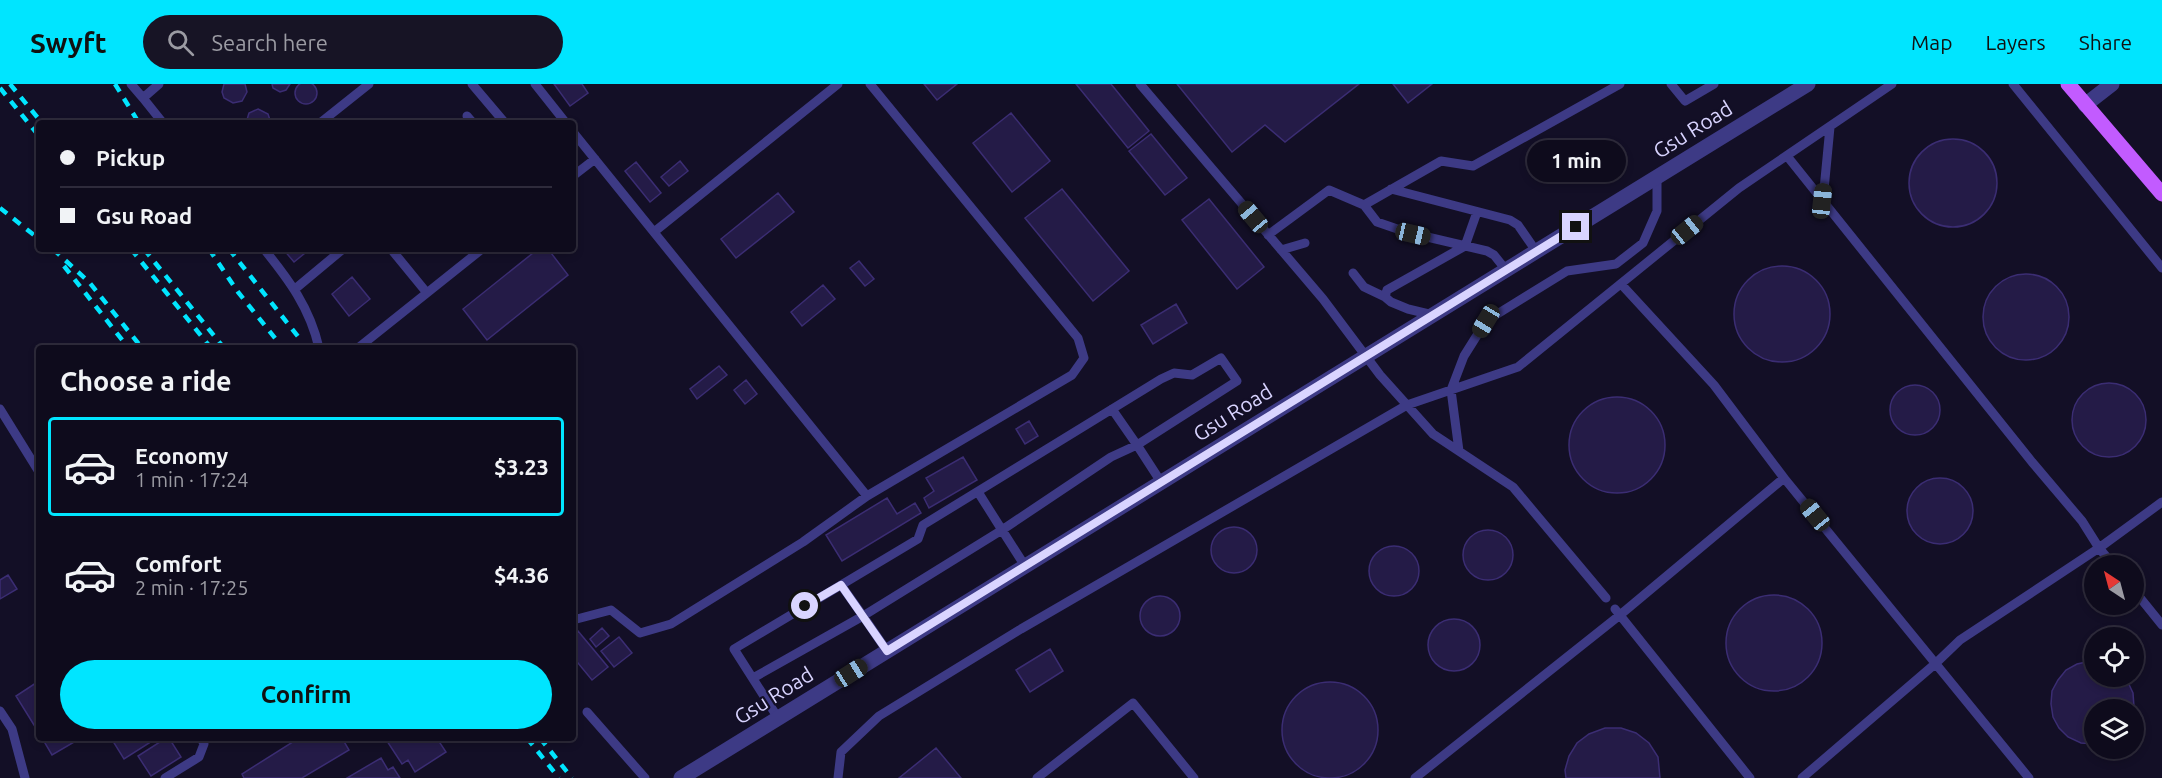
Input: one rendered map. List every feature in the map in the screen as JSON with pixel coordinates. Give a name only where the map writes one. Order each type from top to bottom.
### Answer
[{"type":"main road","points":[[2068,84],[2162,194]]},
{"type":"street","name":"Gsu Road","points":[[681,778],[1808,84]]},
{"type":"street","points":[[2085,105],[2112,84]]},
{"type":"lane","points":[[131,84],[161,120]]},
{"type":"lane","points":[[143,98],[159,84]]},
{"type":"lane","points":[[324,120],[369,84]]},
{"type":"lane","points":[[472,84],[502,120]]},
{"type":"lane","points":[[535,84],[564,120]]},
{"type":"lane","points":[[654,232],[838,84]]},
{"type":"lane","points":[[576,619],[611,610],[640,633],[670,624],[803,542],[867,496],[1072,375],[1084,358],[1078,338],[870,84]]},
{"type":"lane","points":[[1140,84],[1323,299],[1366,356],[1433,435],[1513,487],[1606,598]]},
{"type":"lane","points":[[1364,205],[1441,161],[1473,166],[1620,84]]},
{"type":"lane","points":[[1671,84],[1685,101],[1714,84]]},
{"type":"lane","points":[[838,778],[841,752],[879,716],[1022,629],[1407,405],[1518,367],[1738,188],[1892,84]]},
{"type":"lane","points":[[2013,84],[2162,267]]},
{"type":"lane","points":[[1822,201],[1830,127]]},
{"type":"lane","points":[[576,136],[867,496]]},
{"type":"lane","points":[[1787,156],[2032,462],[2082,521],[2105,555]]},
{"type":"lane","points":[[576,174],[595,159]]},
{"type":"lane","points":[[1459,452],[1451,390],[1464,356],[1486,321],[1567,271],[1616,264],[1643,243],[1658,211],[1657,178]]},
{"type":"lane","points":[[1391,189],[1510,220],[1518,225],[1536,251]]},
{"type":"lane","points":[[1268,235],[1329,190],[1364,205],[1377,222],[1494,255],[1506,270]]},
{"type":"lane","points":[[1385,297],[1387,290],[1465,246],[1478,212]]},
{"type":"lane","points":[[1281,250],[1305,243]]},
{"type":"lane","points":[[266,252],[295,289],[315,329],[318,345]]},
{"type":"lane","points":[[295,289],[339,252]]},
{"type":"lane","points":[[394,252],[427,293]]},
{"type":"lane","points":[[362,345],[478,252]]},
{"type":"lane","points":[[1353,273],[1364,287],[1391,302],[1433,315]]},
{"type":"lane","points":[[1621,284],[1714,385],[1784,478],[2029,778]]},
{"type":"lane","points":[[753,678],[863,616],[1002,530],[1111,458],[1137,445],[1237,381],[1221,358],[1192,375],[1174,373],[1161,379],[923,525],[918,539],[734,649],[778,718]]},
{"type":"lane","points":[[0,409],[36,467]]},
{"type":"lane","points":[[1112,409],[1161,482]]},
{"type":"lane","points":[[1415,778],[1784,478]]},
{"type":"lane","points":[[978,492],[1025,566]]},
{"type":"lane","points":[[1802,778],[1960,640],[2099,548],[2162,502]]},
{"type":"lane","points":[[841,585],[887,651]]},
{"type":"lane","points":[[2144,603],[2162,625]]},
{"type":"lane","points":[[1618,612],[1750,778]]},
{"type":"lane","points":[[1037,778],[1133,703],[1194,778]]},
{"type":"lane","points":[[0,711],[12,729],[25,778]]},
{"type":"lane","points":[[587,712],[645,778]]},
{"type":"lane","points":[[165,778],[199,757],[204,744],[202,741]]},
{"type":"building","points":[[306,82],[314,85],[317,93],[314,101],[306,104],[298,101],[295,93],[298,85]]},
{"type":"building","points":[[224,84],[245,84],[247,92],[242,101],[233,103],[224,98],[222,92]]},
{"type":"building","points":[[272,84],[290,84],[286,90],[280,92],[273,88]]},
{"type":"building","points":[[554,84],[582,84],[588,93],[570,106]]},
{"type":"building","points":[[924,84],[957,84],[937,100]]},
{"type":"building","points":[[1076,84],[1111,84],[1149,131],[1128,148]]},
{"type":"building","points":[[1177,84],[1359,84],[1285,142],[1265,125],[1232,152]]},
{"type":"building","points":[[1393,84],[1432,84],[1408,103]]},
{"type":"building","points":[[258,109],[268,114],[270,120],[247,120],[249,113]]},
{"type":"building","points":[[1011,113],[1050,161],[1012,192],[973,143]]},
{"type":"building","points":[[1151,134],[1187,178],[1165,195],[1129,151]]},
{"type":"building","points":[[1953,139],[1970,143],[1984,152],[1993,166],[1997,183],[1993,200],[1984,214],[1970,223],[1953,227],[1936,223],[1922,214],[1913,200],[1909,183],[1913,166],[1922,152],[1936,143]]},
{"type":"building","points":[[680,161],[688,171],[669,186],[661,177]]},
{"type":"building","points":[[636,162],[661,193],[650,202],[625,171]]},
{"type":"building","points":[[1062,189],[1129,271],[1093,301],[1025,218]]},
{"type":"building","points":[[778,193],[794,212],[736,258],[721,239]]},
{"type":"building","points":[[1209,199],[1264,267],[1237,289],[1182,220]]},
{"type":"building","points":[[286,252],[306,252],[294,262]]},
{"type":"building","points":[[534,252],[550,252],[568,275],[487,340],[463,309]]},
{"type":"building","points":[[859,261],[874,279],[865,286],[850,268]]},
{"type":"building","points":[[1782,266],[1800,270],[1816,280],[1826,296],[1830,314],[1826,332],[1816,348],[1800,358],[1782,362],[1764,358],[1748,348],[1738,332],[1734,314],[1738,296],[1748,280],[1764,270]]},
{"type":"building","points":[[2026,274],[2050,281],[2062,293],[2069,317],[2062,341],[2050,353],[2026,360],[2002,353],[1990,341],[1983,317],[1990,293],[2002,281]]},
{"type":"building","points":[[352,277],[370,299],[349,316],[332,294]]},
{"type":"building","points":[[823,285],[835,299],[802,326],[791,312]]},
{"type":"building","points":[[1176,304],[1187,323],[1153,344],[1141,325]]},
{"type":"building","points":[[719,366],[727,375],[697,399],[690,389]]},
{"type":"building","points":[[746,380],[757,394],[745,404],[734,390]]},
{"type":"building","points":[[2109,383],[2130,389],[2140,399],[2146,420],[2140,441],[2130,451],[2109,457],[2088,451],[2078,441],[2072,420],[2078,399],[2088,389]]},
{"type":"building","points":[[1910,385],[1920,385],[1933,392],[1940,405],[1940,415],[1933,428],[1920,435],[1910,435],[1901,431],[1894,424],[1890,415],[1890,405],[1894,396],[1901,389]]},
{"type":"building","points":[[1617,397],[1635,401],[1651,411],[1661,427],[1665,445],[1661,463],[1651,479],[1635,489],[1617,493],[1599,489],[1583,479],[1573,463],[1569,445],[1573,427],[1583,411],[1599,401]]},
{"type":"building","points":[[1029,421],[1038,436],[1025,444],[1016,429]]},
{"type":"building","points":[[963,457],[977,480],[929,508],[924,498],[934,491],[926,478]]},
{"type":"building","points":[[1940,478],[1952,481],[1963,488],[1970,499],[1973,511],[1970,523],[1963,534],[1952,541],[1940,544],[1928,541],[1917,534],[1910,523],[1907,511],[1910,499],[1917,488],[1928,481]]},
{"type":"building","points":[[887,498],[897,514],[915,503],[921,513],[842,561],[826,535]]},
{"type":"building","points":[[1234,527],[1250,534],[1257,550],[1250,566],[1234,573],[1218,566],[1211,550],[1218,534]]},
{"type":"building","points":[[1483,530],[1493,530],[1506,537],[1513,550],[1513,560],[1506,573],[1493,580],[1483,580],[1474,576],[1467,569],[1463,560],[1463,550],[1467,541],[1474,534]]},
{"type":"building","points":[[1394,546],[1412,553],[1419,571],[1412,589],[1394,596],[1376,589],[1369,571],[1376,553]]},
{"type":"building","points":[[8,575],[17,589],[0,599],[0,580]]},
{"type":"building","points":[[1774,595],[1792,599],[1808,609],[1818,625],[1822,643],[1818,661],[1808,677],[1792,687],[1774,691],[1756,687],[1740,677],[1730,661],[1726,643],[1730,625],[1740,609],[1756,599]]},
{"type":"building","points":[[1160,596],[1168,597],[1174,602],[1179,608],[1179,624],[1174,630],[1168,635],[1160,636],[1152,635],[1146,630],[1141,624],[1140,616],[1141,608],[1146,602],[1152,597]]},
{"type":"building","points":[[1449,619],[1459,619],[1473,626],[1480,645],[1473,664],[1459,671],[1449,671],[1439,667],[1432,660],[1428,650],[1428,640],[1432,630],[1439,623]]},
{"type":"building","points":[[602,628],[609,636],[596,647],[590,639]]},
{"type":"building","points":[[578,631],[608,667],[592,680],[576,661],[576,633]]},
{"type":"building","points":[[619,637],[632,653],[614,667],[601,651]]},
{"type":"building","points":[[1050,649],[1063,671],[1030,692],[1016,670]]},
{"type":"building","points":[[2084,662],[2084,687],[2130,687],[2133,693],[2133,699],[2084,699],[2084,743],[2068,737],[2059,728],[2053,717],[2051,704],[2052,691],[2058,680],[2066,670]]},
{"type":"building","points":[[1330,682],[1348,686],[1364,696],[1374,712],[1378,730],[1374,748],[1364,764],[1348,774],[1330,778],[1312,774],[1296,764],[1286,748],[1282,730],[1286,712],[1296,696],[1312,686]]},
{"type":"building","points":[[36,683],[36,728],[16,696]]},
{"type":"building","points":[[1605,728],[1621,728],[1636,733],[1649,743],[1658,757],[1660,778],[1566,778],[1565,770],[1569,756],[1577,743],[1589,734]]},
{"type":"building","points":[[44,741],[76,741],[52,755]]},
{"type":"building","points":[[113,741],[152,741],[124,759]]},
{"type":"building","points":[[161,741],[171,741],[181,757],[151,776],[138,756]]},
{"type":"building","points":[[294,741],[344,741],[349,750],[302,778],[244,778],[242,774]]},
{"type":"building","points":[[387,741],[439,741],[446,752],[415,772],[408,760],[402,764]]},
{"type":"building","points":[[936,748],[961,778],[899,778]]},
{"type":"building","points":[[381,758],[388,770],[393,767],[400,778],[347,778]]},
{"type":"railway","points":[[10,84],[40,120]]},
{"type":"railway","points":[[115,84],[137,120]]},
{"type":"railway","points":[[0,88],[36,132]]},
{"type":"railway","points":[[0,208],[36,237]]},
{"type":"railway","points":[[56,252],[89,282],[140,345]]},
{"type":"railway","points":[[133,252],[209,345]]},
{"type":"railway","points":[[146,252],[222,345]]},
{"type":"railway","points":[[211,252],[238,292],[281,345]]},
{"type":"railway","points":[[231,252],[300,339]]},
{"type":"railway","points":[[64,266],[123,341]]},
{"type":"railway","points":[[529,741],[559,778]]},
{"type":"railway","points":[[542,741],[572,778]]},
{"type":"route","points":[[805,606],[841,585],[887,651],[1576,227]]}]
